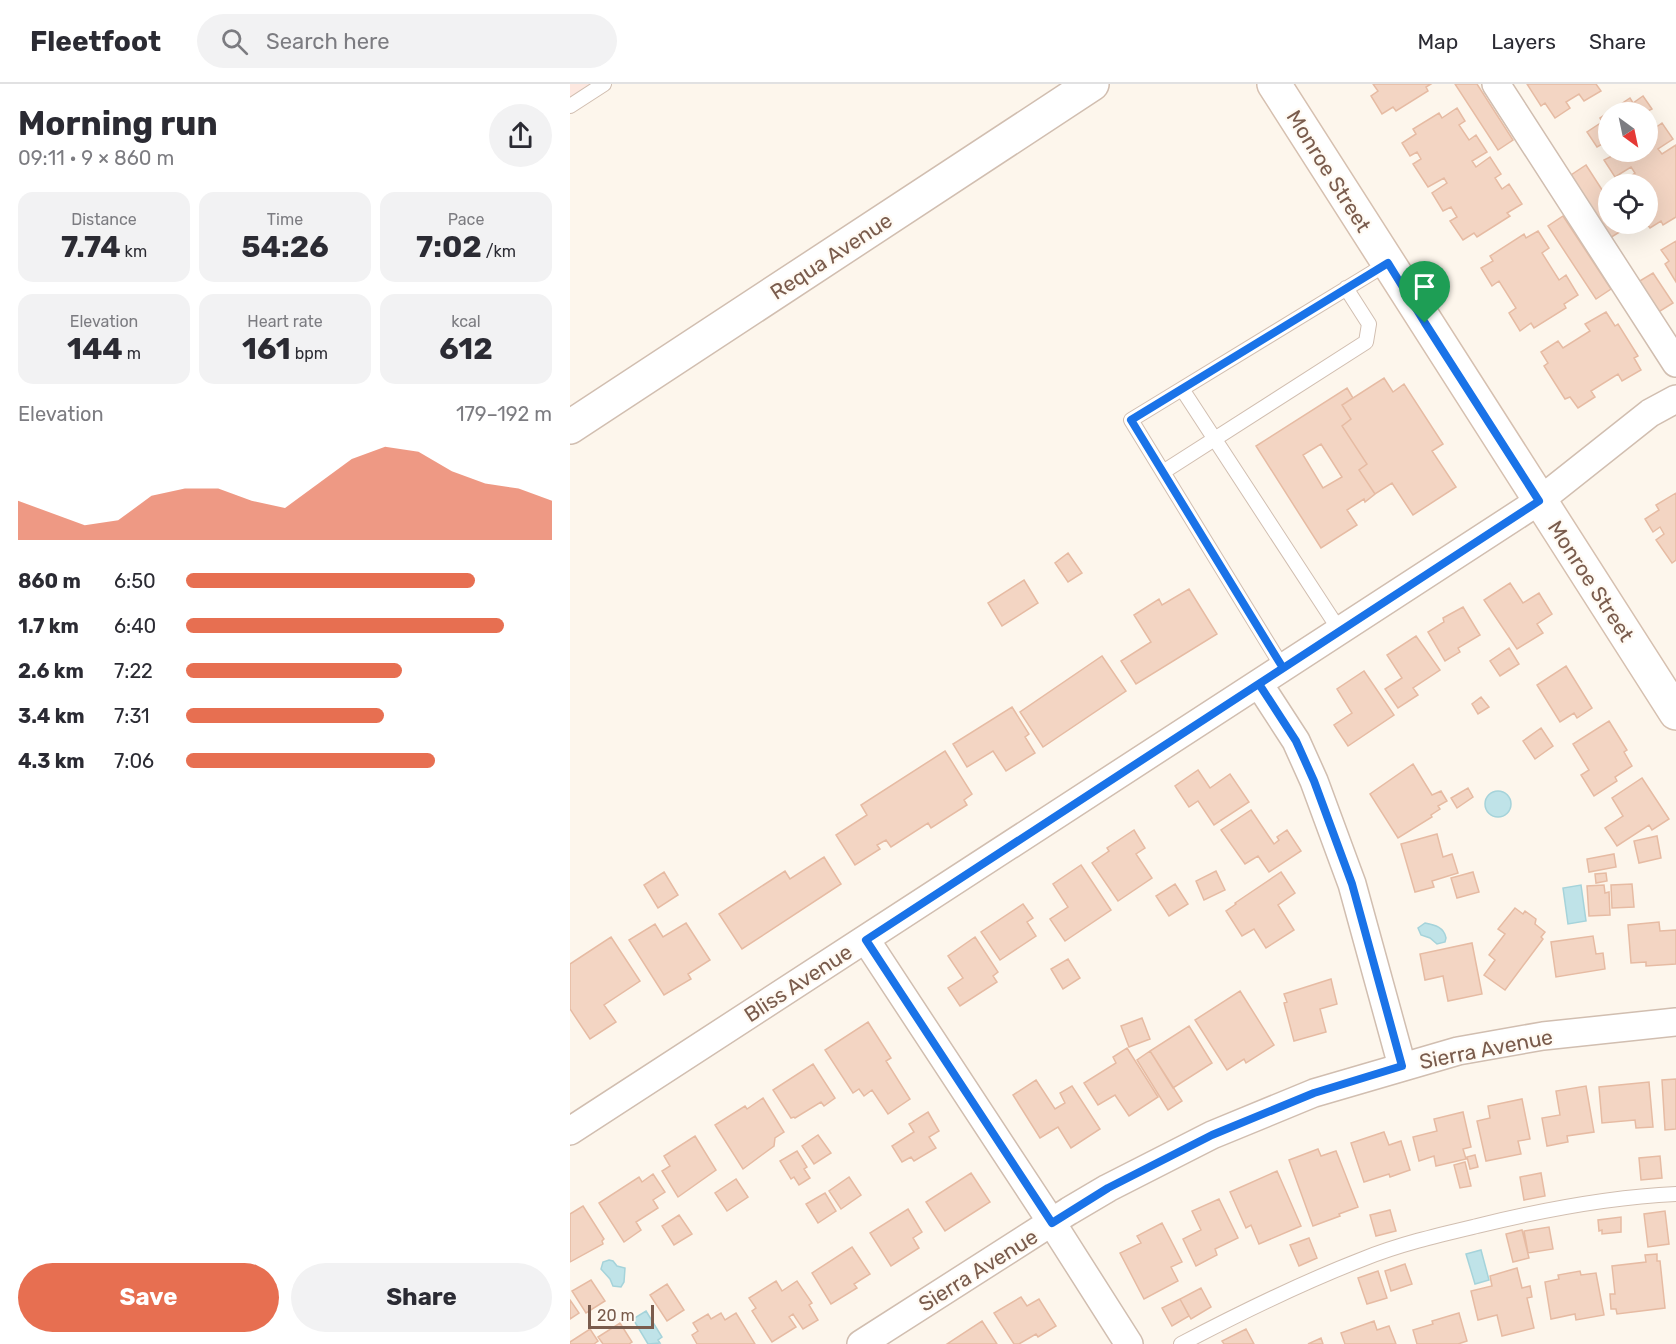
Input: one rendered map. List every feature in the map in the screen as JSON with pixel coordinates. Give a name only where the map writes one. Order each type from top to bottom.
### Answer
[{"type":"main road","name":"Requa Avenue","points":[[570,427],[1092,84]]},
{"type":"main road","name":"Monroe Street","points":[[1274,84],[1676,713]]},
{"type":"street","points":[[1496,84],[1676,363]]},
{"type":"street","name":"Bliss Avenue","points":[[570,1131],[1539,501],[1650,413],[1676,399]]},
{"type":"street","points":[[1259,684],[1296,741],[1314,781],[1352,884],[1402,1066]]},
{"type":"street","points":[[866,940],[1129,1344]]},
{"type":"street","name":"Sierra Avenue","points":[[861,1344],[1108,1188],[1212,1135],[1314,1093],[1458,1051],[1543,1036],[1676,1022]]},
{"type":"lane","points":[[570,106],[604,84]]},
{"type":"lane","points":[[1283,668],[1131,420],[1388,263]]},
{"type":"lane","points":[[1163,472],[1366,342],[1369,324],[1346,288]]},
{"type":"lane","points":[[1182,389],[1340,631]]},
{"type":"lane","points":[[1181,1344],[1228,1318],[1364,1259],[1426,1238],[1534,1212],[1653,1195],[1676,1194]]},
{"type":"shaded area","points":[[570,84],[604,84],[570,106]]},
{"type":"water","points":[[1498,791],[1507,795],[1511,804],[1507,813],[1498,817],[1489,813],[1485,804],[1489,795]]},
{"type":"water","points":[[1581,885],[1586,921],[1568,924],[1563,888]]},
{"type":"water","points":[[1425,923],[1441,929],[1445,934],[1445,942],[1437,944],[1421,935],[1418,928]]},
{"type":"water","points":[[1481,1250],[1489,1280],[1475,1284],[1466,1254]]},
{"type":"water","points":[[609,1260],[625,1268],[624,1282],[621,1287],[613,1286],[601,1269],[603,1262]]},
{"type":"water","points":[[646,1311],[662,1337],[658,1340],[660,1343],[648,1344],[633,1319]]},
{"type":"building","points":[[1373,84],[1431,84],[1426,87],[1428,91],[1396,111],[1393,107],[1382,114],[1371,96],[1378,91]]},
{"type":"building","points":[[1455,84],[1477,84],[1513,140],[1498,150]]},
{"type":"building","points":[[1527,84],[1596,84],[1601,91],[1584,101],[1579,94],[1566,102],[1570,108],[1555,118],[1545,103],[1541,106]]},
{"type":"building","points":[[1643,96],[1647,102],[1634,102]]},
{"type":"building","points":[[1457,108],[1465,121],[1459,125],[1469,140],[1476,135],[1487,152],[1472,161],[1476,167],[1490,157],[1501,174],[1495,178],[1502,189],[1509,184],[1522,204],[1507,213],[1510,216],[1477,237],[1474,233],[1463,240],[1450,221],[1457,217],[1451,207],[1443,211],[1432,193],[1447,183],[1444,178],[1428,187],[1413,164],[1421,159],[1417,152],[1410,156],[1402,143],[1416,134],[1413,129],[1439,113],[1442,118]]},
{"type":"building","points":[[1662,123],[1673,139],[1658,149],[1658,126]]},
{"type":"building","points":[[1598,125],[1598,146],[1597,147],[1587,132]]},
{"type":"building","points":[[1676,145],[1676,217],[1663,225],[1661,221],[1658,223],[1658,174],[1634,174],[1631,167],[1620,174],[1613,174],[1605,162],[1658,162],[1658,149],[1662,154]]},
{"type":"building","points":[[1586,165],[1598,184],[1598,219],[1571,175]]},
{"type":"building","points":[[1563,216],[1611,289],[1596,299],[1548,226]]},
{"type":"building","points":[[1538,231],[1549,248],[1542,253],[1559,280],[1566,275],[1578,295],[1564,304],[1566,308],[1534,328],[1531,323],[1520,331],[1509,313],[1516,308],[1499,281],[1492,286],[1481,268],[1493,261],[1490,256],[1524,234],[1526,238]]},
{"type":"building","points":[[1676,241],[1676,282],[1665,264],[1669,261],[1661,250]]},
{"type":"building","points":[[1653,273],[1673,303],[1657,313],[1638,282]]},
{"type":"building","points":[[1606,312],[1615,326],[1618,324],[1638,356],[1634,358],[1641,370],[1622,381],[1618,374],[1591,391],[1595,397],[1578,408],[1570,397],[1565,399],[1544,366],[1548,363],[1541,352],[1558,341],[1563,348],[1590,331],[1585,324]]},
{"type":"building","points":[[1384,378],[1393,392],[1404,384],[1443,444],[1432,451],[1456,487],[1413,515],[1392,483],[1375,494],[1359,470],[1367,464],[1342,426],[1351,419],[1342,405]]},
{"type":"building","points":[[1347,388],[1353,398],[1342,405],[1351,419],[1342,426],[1367,464],[1359,470],[1375,494],[1365,502],[1364,499],[1347,510],[1357,525],[1321,548],[1256,446]],"holes":[[[1321,444],[1342,477],[1323,488],[1303,455]]]},
{"type":"building","points":[[1676,493],[1676,560],[1672,563],[1656,540],[1664,534],[1660,527],[1653,532],[1645,519],[1659,510],[1656,505]]},
{"type":"building","points":[[1068,553],[1082,573],[1068,582],[1055,563]]},
{"type":"building","points":[[1024,580],[1038,603],[1002,626],[988,603]]},
{"type":"building","points":[[1510,583],[1523,603],[1539,593],[1552,614],[1537,624],[1543,633],[1517,649],[1484,600]]},
{"type":"building","points":[[1189,589],[1217,634],[1136,684],[1121,661],[1151,642],[1134,615],[1159,599],[1162,605]]},
{"type":"building","points":[[1463,607],[1480,635],[1458,648],[1460,652],[1445,661],[1428,632],[1444,622],[1443,618]]},
{"type":"building","points":[[1416,636],[1440,670],[1413,688],[1418,695],[1398,708],[1385,689],[1402,678],[1387,655]]},
{"type":"building","points":[[1509,648],[1519,664],[1500,676],[1490,661]]},
{"type":"building","points":[[1102,656],[1126,691],[1043,747],[1020,712]]},
{"type":"building","points":[[1566,666],[1592,708],[1577,718],[1574,713],[1560,722],[1537,685]]},
{"type":"building","points":[[1364,671],[1394,715],[1348,746],[1334,725],[1352,713],[1337,689]]},
{"type":"building","points":[[1481,697],[1489,707],[1478,714],[1472,704]]},
{"type":"building","points":[[1012,707],[1029,734],[1025,737],[1035,753],[1006,771],[993,751],[967,767],[953,744]]},
{"type":"building","points":[[1609,721],[1627,750],[1624,752],[1632,766],[1615,777],[1617,781],[1594,796],[1581,775],[1589,770],[1573,744]]},
{"type":"building","points":[[1541,728],[1553,746],[1535,759],[1523,741]]},
{"type":"building","points":[[945,751],[972,794],[964,800],[967,805],[931,828],[928,823],[891,847],[886,840],[877,845],[880,849],[855,865],[836,835],[867,815],[861,805]]},
{"type":"building","points":[[1413,764],[1432,795],[1441,791],[1447,801],[1438,806],[1440,809],[1431,815],[1432,817],[1398,838],[1370,794]]},
{"type":"building","points":[[1198,770],[1210,788],[1230,774],[1249,802],[1214,825],[1198,801],[1189,807],[1175,786]]},
{"type":"building","points":[[1642,778],[1669,819],[1652,830],[1649,825],[1617,846],[1605,828],[1623,816],[1612,798]]},
{"type":"building","points":[[1468,788],[1473,797],[1457,808],[1451,798]]},
{"type":"building","points":[[1251,810],[1274,844],[1279,840],[1277,837],[1287,830],[1301,851],[1269,872],[1258,856],[1245,864],[1221,830]]},
{"type":"building","points":[[1134,830],[1145,848],[1136,854],[1152,878],[1118,901],[1092,863],[1109,851],[1107,848]]},
{"type":"building","points":[[1437,834],[1443,857],[1452,854],[1458,873],[1432,881],[1434,887],[1415,892],[1401,844]]},
{"type":"building","points":[[1657,836],[1661,858],[1639,863],[1634,841]]},
{"type":"building","points":[[1614,854],[1616,867],[1589,872],[1587,859]]},
{"type":"building","points":[[824,857],[841,884],[742,949],[719,914],[785,871],[790,879]]},
{"type":"building","points":[[1081,865],[1111,910],[1065,941],[1050,919],[1068,907],[1053,884]]},
{"type":"building","points":[[1216,871],[1225,890],[1204,900],[1196,881]]},
{"type":"building","points":[[664,872],[678,895],[658,908],[644,885]]},
{"type":"building","points":[[1281,872],[1295,893],[1278,905],[1294,930],[1266,948],[1254,929],[1242,936],[1226,911]]},
{"type":"building","points":[[1473,872],[1479,892],[1457,898],[1451,878]]},
{"type":"building","points":[[1606,873],[1607,881],[1596,883],[1595,874]]},
{"type":"building","points":[[1175,884],[1188,904],[1169,916],[1156,896]]},
{"type":"building","points":[[1632,884],[1634,907],[1612,908],[1611,885]]},
{"type":"building","points":[[1604,885],[1605,893],[1609,892],[1610,915],[1589,916],[1587,886]]},
{"type":"building","points":[[1023,904],[1033,918],[1027,922],[1036,936],[1000,960],[981,932]]},
{"type":"building","points":[[1515,908],[1523,914],[1525,911],[1536,919],[1535,924],[1545,932],[1541,937],[1543,939],[1505,990],[1484,975],[1495,960],[1489,955],[1505,934],[1498,929]]},
{"type":"building","points":[[1659,922],[1660,931],[1676,930],[1676,964],[1646,966],[1646,962],[1631,963],[1628,925]]},
{"type":"building","points":[[686,923],[710,960],[688,974],[691,979],[664,995],[629,940],[655,924],[663,937]]},
{"type":"building","points":[[1593,936],[1596,954],[1603,953],[1605,969],[1556,977],[1551,942]]},
{"type":"building","points":[[611,937],[640,981],[604,1005],[616,1022],[590,1039],[570,1009],[570,964]]},
{"type":"building","points":[[975,937],[998,972],[993,976],[997,982],[960,1006],[948,988],[963,978],[948,956]]},
{"type":"building","points":[[1472,943],[1482,994],[1448,1001],[1443,976],[1425,980],[1420,954]]},
{"type":"building","points":[[1068,959],[1080,978],[1063,989],[1051,969]]},
{"type":"building","points":[[1331,979],[1337,1004],[1320,1009],[1326,1032],[1294,1041],[1284,1003],[1287,1002],[1284,994]]},
{"type":"building","points":[[1240,991],[1274,1045],[1246,1063],[1244,1059],[1227,1070],[1195,1020]]},
{"type":"building","points":[[1142,1018],[1150,1039],[1129,1047],[1121,1026]]},
{"type":"building","points":[[868,1022],[891,1058],[886,1061],[910,1099],[888,1114],[872,1090],[864,1096],[859,1089],[853,1093],[825,1050]]},
{"type":"building","points":[[1189,1026],[1212,1063],[1173,1088],[1150,1051]]},
{"type":"building","points":[[1127,1048],[1158,1097],[1129,1116],[1115,1095],[1098,1105],[1084,1083],[1116,1063],[1113,1057]]},
{"type":"building","points":[[1150,1051],[1182,1101],[1168,1110],[1137,1060]]},
{"type":"building","points":[[813,1064],[835,1098],[824,1106],[821,1102],[795,1118],[791,1118],[773,1090]]},
{"type":"building","points":[[1676,1079],[1676,1129],[1665,1130],[1662,1080]]},
{"type":"building","points":[[1036,1080],[1055,1109],[1065,1103],[1060,1093],[1072,1086],[1100,1129],[1071,1148],[1058,1127],[1040,1138],[1013,1095]]},
{"type":"building","points":[[1649,1082],[1653,1127],[1636,1128],[1635,1120],[1602,1123],[1599,1087]]},
{"type":"building","points":[[1586,1086],[1594,1132],[1567,1136],[1568,1142],[1547,1146],[1542,1118],[1560,1115],[1556,1091]]},
{"type":"building","points":[[763,1098],[784,1132],[775,1138],[774,1146],[743,1169],[715,1125],[745,1106],[747,1109]]},
{"type":"building","points":[[1522,1099],[1530,1139],[1518,1141],[1521,1154],[1486,1161],[1477,1121],[1490,1118],[1488,1106]]},
{"type":"building","points":[[928,1112],[939,1131],[929,1137],[936,1148],[914,1161],[911,1157],[902,1162],[892,1146],[914,1132],[909,1124]]},
{"type":"building","points":[[1463,1112],[1471,1147],[1463,1149],[1466,1159],[1436,1166],[1434,1156],[1419,1161],[1413,1137],[1437,1131],[1434,1119]]},
{"type":"building","points":[[1384,1132],[1389,1145],[1401,1141],[1410,1170],[1364,1182],[1351,1143]]},
{"type":"building","points":[[818,1135],[831,1153],[814,1164],[802,1146]]},
{"type":"building","points":[[695,1136],[716,1170],[678,1197],[662,1171],[670,1166],[664,1156]]},
{"type":"building","points":[[1318,1149],[1321,1156],[1336,1151],[1358,1207],[1313,1226],[1289,1160]]},
{"type":"building","points":[[797,1151],[807,1167],[804,1169],[810,1178],[799,1185],[794,1177],[791,1179],[780,1161]]},
{"type":"building","points":[[1475,1155],[1478,1167],[1470,1169],[1467,1157]]},
{"type":"building","points":[[1660,1156],[1662,1178],[1641,1180],[1639,1158]]},
{"type":"building","points":[[1465,1162],[1471,1186],[1460,1188],[1454,1165]]},
{"type":"building","points":[[1277,1171],[1301,1226],[1259,1244],[1251,1225],[1246,1228],[1230,1192]]},
{"type":"building","points":[[971,1173],[990,1202],[945,1231],[926,1202]]},
{"type":"building","points":[[1541,1173],[1545,1196],[1524,1200],[1520,1177]]},
{"type":"building","points":[[653,1174],[665,1192],[653,1200],[658,1208],[636,1222],[641,1230],[624,1242],[599,1203],[639,1177],[642,1182]]},
{"type":"building","points":[[849,1177],[861,1195],[841,1209],[829,1191]]},
{"type":"building","points":[[736,1179],[748,1197],[727,1211],[715,1193]]},
{"type":"building","points":[[825,1193],[836,1211],[818,1223],[806,1204]]},
{"type":"building","points":[[1219,1199],[1238,1238],[1215,1249],[1217,1255],[1196,1266],[1183,1239],[1201,1230],[1192,1211]]},
{"type":"building","points":[[583,1206],[604,1239],[603,1244],[570,1262],[570,1214]]},
{"type":"building","points":[[908,1209],[922,1232],[913,1238],[919,1248],[891,1266],[870,1233]]},
{"type":"building","points":[[1390,1210],[1396,1231],[1376,1236],[1370,1215]]},
{"type":"building","points":[[1665,1211],[1669,1244],[1648,1247],[1644,1214]]},
{"type":"building","points":[[679,1215],[692,1234],[674,1245],[662,1226]]},
{"type":"building","points":[[1621,1217],[1621,1232],[1602,1234],[1602,1230],[1599,1231],[1598,1220]]},
{"type":"building","points":[[1162,1223],[1182,1262],[1171,1267],[1178,1281],[1144,1299],[1120,1253],[1141,1243],[1137,1236]]},
{"type":"building","points":[[1549,1227],[1553,1249],[1528,1253],[1524,1231]]},
{"type":"building","points":[[1522,1230],[1529,1258],[1513,1262],[1506,1234]]},
{"type":"building","points":[[1309,1238],[1317,1258],[1299,1266],[1290,1245]]},
{"type":"building","points":[[852,1247],[870,1274],[854,1284],[857,1288],[831,1304],[812,1273]]},
{"type":"building","points":[[1657,1254],[1657,1261],[1660,1261],[1665,1308],[1617,1314],[1616,1309],[1611,1309],[1610,1294],[1615,1294],[1612,1266],[1646,1262],[1645,1255]]},
{"type":"building","points":[[1405,1264],[1412,1284],[1391,1291],[1385,1271]]},
{"type":"building","points":[[1517,1268],[1522,1288],[1530,1286],[1532,1297],[1527,1298],[1534,1328],[1502,1336],[1497,1315],[1478,1320],[1471,1291],[1492,1286],[1490,1276]]},
{"type":"building","points":[[1378,1271],[1387,1298],[1367,1304],[1358,1278]]},
{"type":"building","points":[[1580,1271],[1581,1275],[1596,1273],[1604,1315],[1576,1320],[1575,1314],[1551,1319],[1545,1282],[1559,1279],[1558,1275]]},
{"type":"building","points":[[591,1280],[605,1301],[586,1313],[572,1291]]},
{"type":"building","points":[[776,1281],[782,1291],[797,1281],[812,1303],[809,1305],[818,1320],[803,1329],[793,1314],[789,1317],[796,1327],[772,1342],[752,1311],[756,1308],[749,1298]]},
{"type":"building","points":[[667,1284],[684,1310],[667,1321],[650,1295]]},
{"type":"building","points":[[1201,1288],[1211,1307],[1191,1319],[1180,1299]]},
{"type":"building","points":[[1021,1297],[1027,1306],[1039,1299],[1056,1326],[1038,1337],[1036,1334],[1019,1344],[1014,1344],[994,1313]]},
{"type":"building","points":[[1180,1299],[1189,1316],[1172,1326],[1162,1308]]},
{"type":"building","points":[[570,1300],[579,1313],[570,1319]]},
{"type":"building","points":[[721,1313],[725,1320],[736,1313],[755,1344],[697,1344],[692,1335],[698,1331],[693,1323],[708,1314],[711,1319]]},
{"type":"building","points":[[1459,1313],[1467,1341],[1458,1344],[1417,1344],[1413,1330],[1433,1324],[1432,1321]]},
{"type":"building","points":[[982,1321],[997,1344],[947,1344]]},
{"type":"building","points":[[1374,1321],[1377,1330],[1389,1326],[1396,1344],[1345,1344],[1341,1333]]},
{"type":"building","points":[[620,1323],[632,1342],[603,1344],[598,1337]]},
{"type":"building","points":[[590,1329],[598,1341],[594,1344],[570,1344],[570,1342]]},
{"type":"building","points":[[1246,1329],[1254,1344],[1224,1344],[1222,1341]]},
{"type":"building","points":[[1321,1338],[1323,1344],[1308,1344]]},
{"type":"route","points":[[1388,263],[1425,323],[1539,501],[1259,684],[1296,741],[1314,781],[1352,884],[1402,1066],[1314,1093],[1212,1135],[1108,1188],[1052,1223],[866,940],[1283,668],[1131,420],[1388,263]]}]
